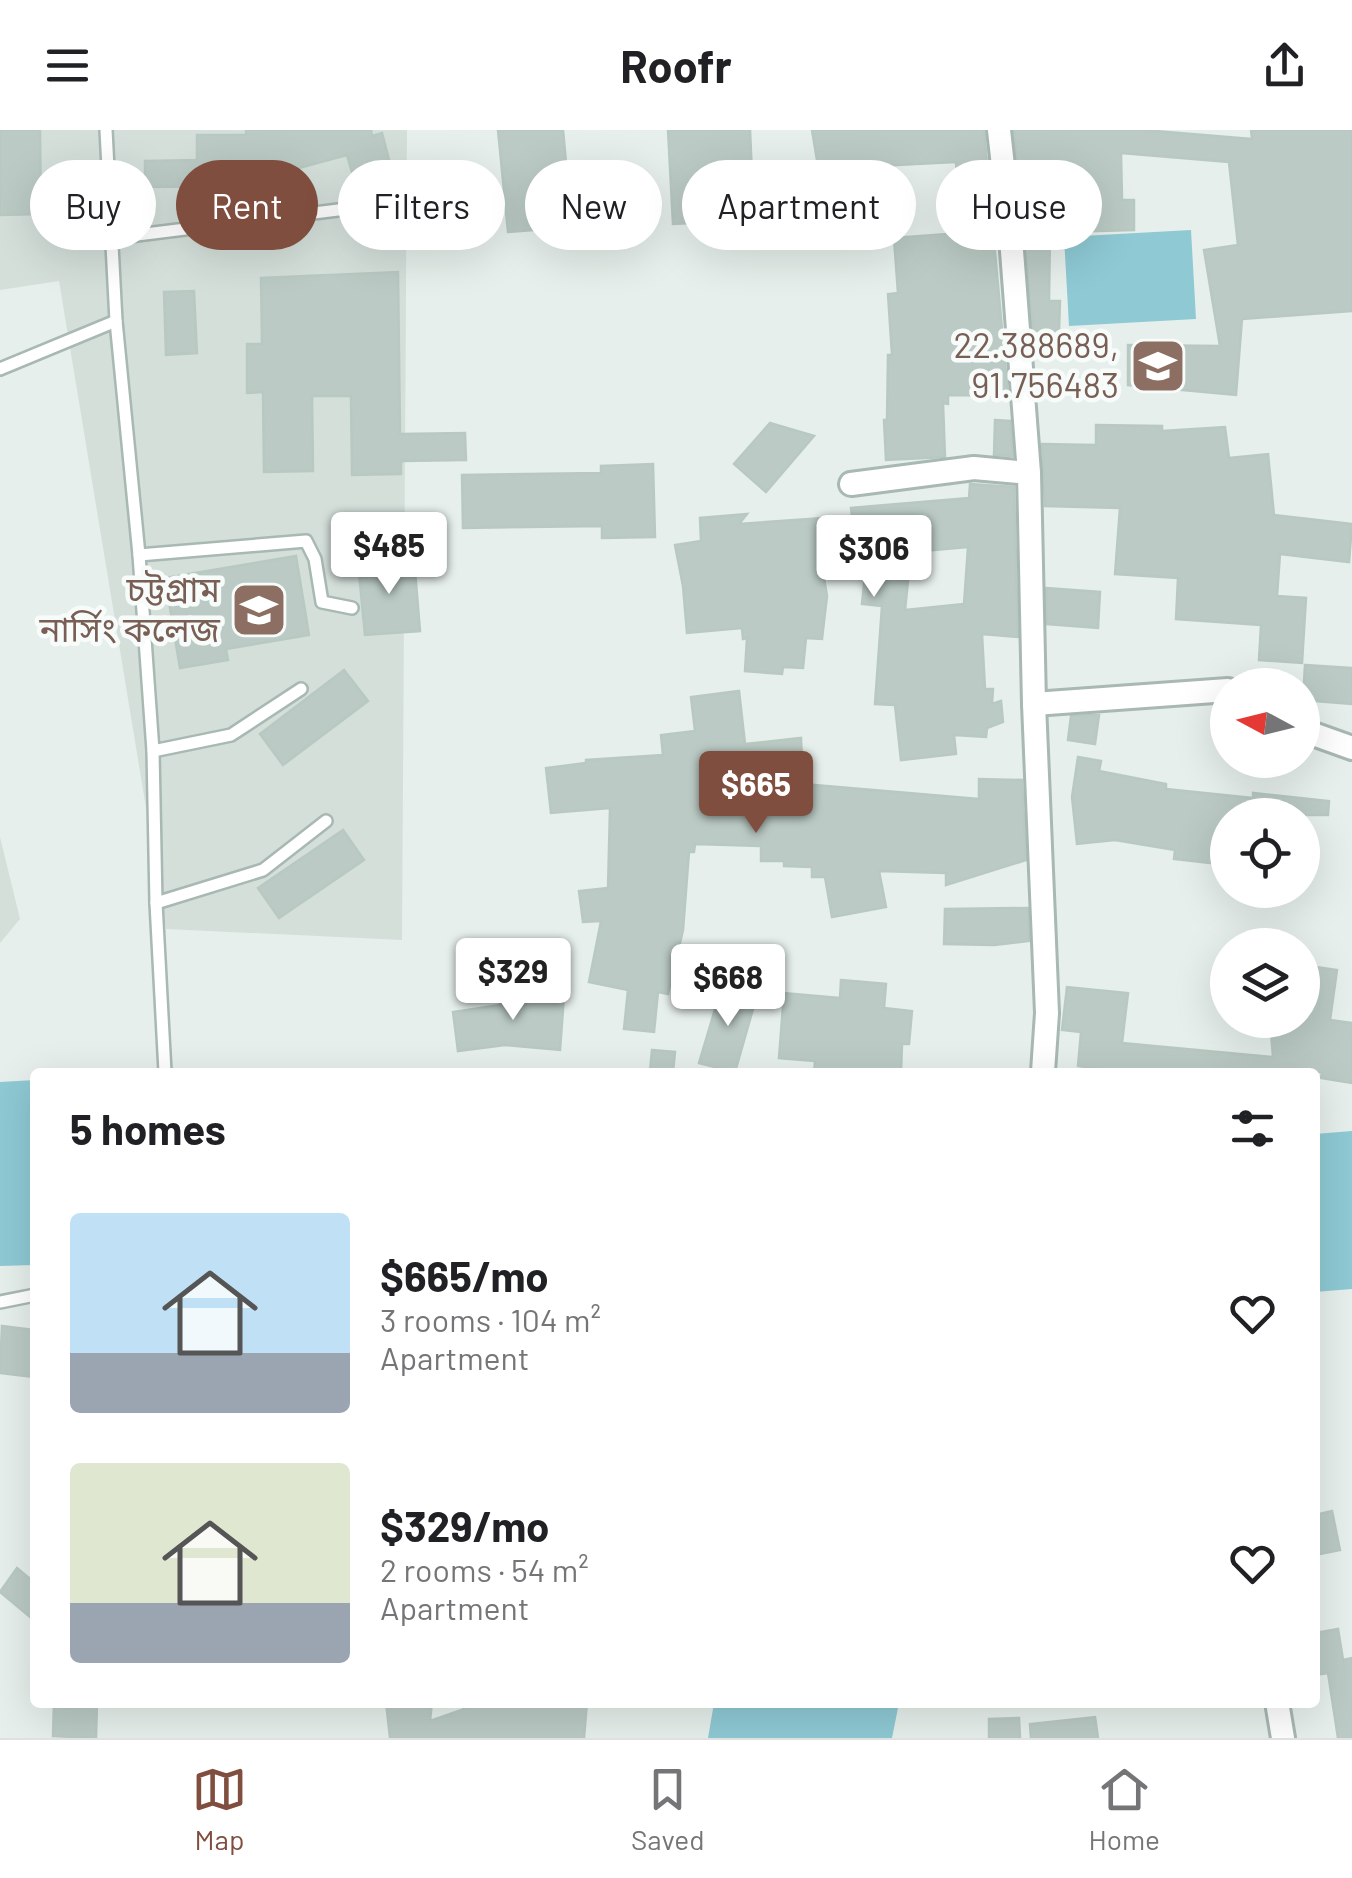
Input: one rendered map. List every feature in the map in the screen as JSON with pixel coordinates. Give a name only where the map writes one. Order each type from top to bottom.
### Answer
[{"type":"street","points":[[998,130],[1011,238],[1029,473],[1046,1013],[1042,1068]]},
{"type":"street","points":[[851,484],[974,468],[1029,473]]},
{"type":"street","points":[[1034,704],[1210,691]]},
{"type":"street","points":[[1320,736],[1352,748]]},
{"type":"street","points":[[1278,1708],[1284,1738]]},
{"type":"lane","points":[[106,130],[108,160]]},
{"type":"lane","points":[[156,233],[338,210]]},
{"type":"lane","points":[[113,250],[116,321],[154,751],[156,903],[166,1068]]},
{"type":"lane","points":[[0,369],[116,321]]},
{"type":"lane","points":[[139,555],[306,541],[315,559],[322,602],[352,608]]},
{"type":"lane","points":[[154,751],[232,735],[301,689]]},
{"type":"lane","points":[[156,903],[263,870],[326,821]]},
{"type":"lane","points":[[0,1302],[30,1297]]},
{"type":"shaded area","name":"চট্টগ্রাম নার্সিং কলেজ","points":[[0,130],[407,130],[407,160],[338,160],[338,250],[406,250],[402,940],[166,929],[59,281],[0,290]]},
{"type":"shaded area","points":[[0,837],[20,919],[0,943]]},
{"type":"water","points":[[1191,230],[1196,319],[1069,326],[1065,250],[1102,250],[1102,235]]},
{"type":"water","points":[[30,1080],[30,1265],[0,1266],[0,1082]]},
{"type":"water","points":[[1352,1131],[1352,1289],[1320,1292],[1320,1134]]},
{"type":"water","points":[[713,1708],[898,1708],[892,1738],[708,1738]]},
{"type":"building","points":[[0,130],[40,130],[40,160],[30,160],[30,214],[0,215]]},
{"type":"building","points":[[246,130],[371,130],[372,136],[382,133],[389,160],[348,160],[347,155],[318,163],[197,160],[197,135],[246,135]]},
{"type":"building","points":[[498,130],[563,130],[566,160],[525,160],[525,231],[508,232],[505,160],[501,160]]},
{"type":"building","points":[[668,130],[750,130],[751,160],[682,160],[682,224],[673,224]]},
{"type":"building","points":[[812,130],[984,130],[987,160],[916,164],[916,160],[817,160]]},
{"type":"building","points":[[1014,130],[1143,130],[1252,139],[1251,130],[1352,130],[1352,311],[1242,319],[1236,395],[1128,385],[1128,345],[1220,346],[1204,250],[1238,245],[1229,162],[1121,153],[1122,200],[1134,200],[1134,230],[1102,231],[1102,160],[1017,160]]},
{"type":"building","points":[[176,160],[176,187],[156,187],[156,161]]},
{"type":"building","points":[[936,235],[936,250],[995,250],[1008,396],[948,395],[948,404],[943,403],[945,457],[886,460],[884,420],[888,355],[892,355],[888,294],[898,293],[895,250],[916,250],[916,236]]},
{"type":"building","points":[[1025,250],[1050,250],[1049,301],[1060,301],[1059,332],[1033,331]]},
{"type":"building","points":[[398,272],[400,434],[465,433],[466,460],[401,461],[401,474],[352,475],[351,396],[312,396],[313,471],[264,472],[263,392],[247,393],[247,344],[262,344],[261,278]]},
{"type":"building","points":[[194,291],[197,353],[166,355],[164,292]]},
{"type":"building","points":[[995,420],[1010,421],[1013,456],[994,455]]},
{"type":"building","points":[[770,423],[814,436],[766,492],[734,464]]},
{"type":"building","points":[[1096,425],[1162,426],[1162,431],[1225,427],[1229,458],[1268,454],[1274,515],[1352,524],[1349,562],[1280,554],[1277,596],[1306,598],[1302,663],[1259,660],[1261,625],[1176,619],[1178,578],[1115,574],[1120,508],[1045,506],[1042,444],[1096,445]]},
{"type":"building","points":[[653,464],[655,537],[602,538],[602,526],[463,528],[462,475],[601,473],[601,466]]},
{"type":"building","points":[[970,484],[1014,487],[1018,637],[982,634],[985,689],[993,689],[992,704],[1001,701],[1003,722],[987,728],[986,737],[954,735],[956,754],[901,760],[895,705],[875,704],[882,606],[862,604],[867,556],[821,560],[827,596],[822,639],[806,638],[803,668],[783,667],[782,674],[745,671],[747,638],[743,639],[742,628],[687,633],[675,545],[701,541],[700,518],[747,514],[739,524],[852,516],[851,508],[969,498]],"holes":[[[968,547],[964,604],[905,610],[911,552]]]},
{"type":"building","points":[[296,556],[309,635],[226,649],[228,660],[180,668],[165,578]]},
{"type":"building","points":[[414,558],[420,631],[365,635],[358,563]]},
{"type":"building","points":[[1046,588],[1100,592],[1098,628],[1047,624]]},
{"type":"building","points":[[1305,665],[1352,668],[1352,704],[1320,701],[1320,668]]},
{"type":"building","points":[[344,670],[368,701],[283,765],[260,734]]},
{"type":"building","points":[[739,691],[745,744],[801,738],[803,784],[979,799],[979,779],[1022,780],[1026,860],[946,885],[946,873],[879,871],[886,907],[832,917],[825,877],[812,877],[812,867],[761,861],[761,846],[695,844],[694,852],[689,852],[683,930],[668,994],[658,992],[654,1032],[624,1029],[628,990],[589,982],[601,921],[583,922],[579,891],[608,888],[610,808],[551,813],[546,768],[586,760],[663,755],[661,735],[695,731],[691,697]]},
{"type":"building","points":[[1099,715],[1095,744],[1068,740],[1071,716]]},
{"type":"building","points":[[1078,757],[1101,761],[1099,771],[1166,784],[1166,789],[1253,798],[1210,798],[1210,863],[1174,859],[1175,850],[1115,840],[1077,844],[1072,797]]},
{"type":"building","points":[[1253,793],[1300,798],[1253,798]]},
{"type":"building","points":[[1320,800],[1329,801],[1328,815],[1320,815]]},
{"type":"building","points":[[343,830],[364,860],[279,918],[258,888]]},
{"type":"building","points":[[1028,908],[1029,941],[944,944],[945,909]]},
{"type":"building","points":[[1320,968],[1337,970],[1330,1020],[1352,1023],[1352,1083],[1321,1078],[1320,1068],[1078,1066],[1081,1032],[1062,1030],[1067,987],[1128,993],[1122,1043],[1273,1057],[1271,1038],[1320,1038]]},
{"type":"building","points":[[841,980],[886,984],[884,1008],[912,1011],[909,1044],[902,1044],[901,1068],[814,1068],[815,1061],[779,1058],[784,993],[840,998]]},
{"type":"building","points":[[722,986],[757,995],[736,1068],[699,1063]]},
{"type":"building","points":[[502,990],[564,996],[560,1050],[505,1045],[458,1051],[453,1012],[500,1005]]},
{"type":"building","points":[[652,1050],[675,1052],[673,1068],[650,1068]]},
{"type":"building","points":[[2,1326],[30,1329],[30,1376],[0,1373]]},
{"type":"building","points":[[1332,1511],[1340,1550],[1320,1554],[1320,1514]]},
{"type":"building","points":[[17,1568],[30,1579],[30,1617],[0,1592]]},
{"type":"building","points":[[1338,1629],[1343,1660],[1352,1658],[1352,1738],[1338,1738],[1328,1673],[1320,1674],[1320,1632]]},
{"type":"building","points":[[54,1708],[97,1708],[96,1738],[53,1736]]},
{"type":"building","points":[[387,1708],[431,1708],[430,1721],[467,1708],[586,1708],[584,1738],[390,1738]]},
{"type":"building","points":[[1095,1717],[1098,1738],[1031,1738],[1030,1724]]},
{"type":"building","points":[[1019,1718],[1020,1738],[989,1738],[989,1719]]},
{"type":"place","name":"22.388689, 91.756483","points":[[1158,366]]},
{"type":"place","name":"চট্টগ্রাম নার্সিং কলেজ","points":[[259,610]]}]
